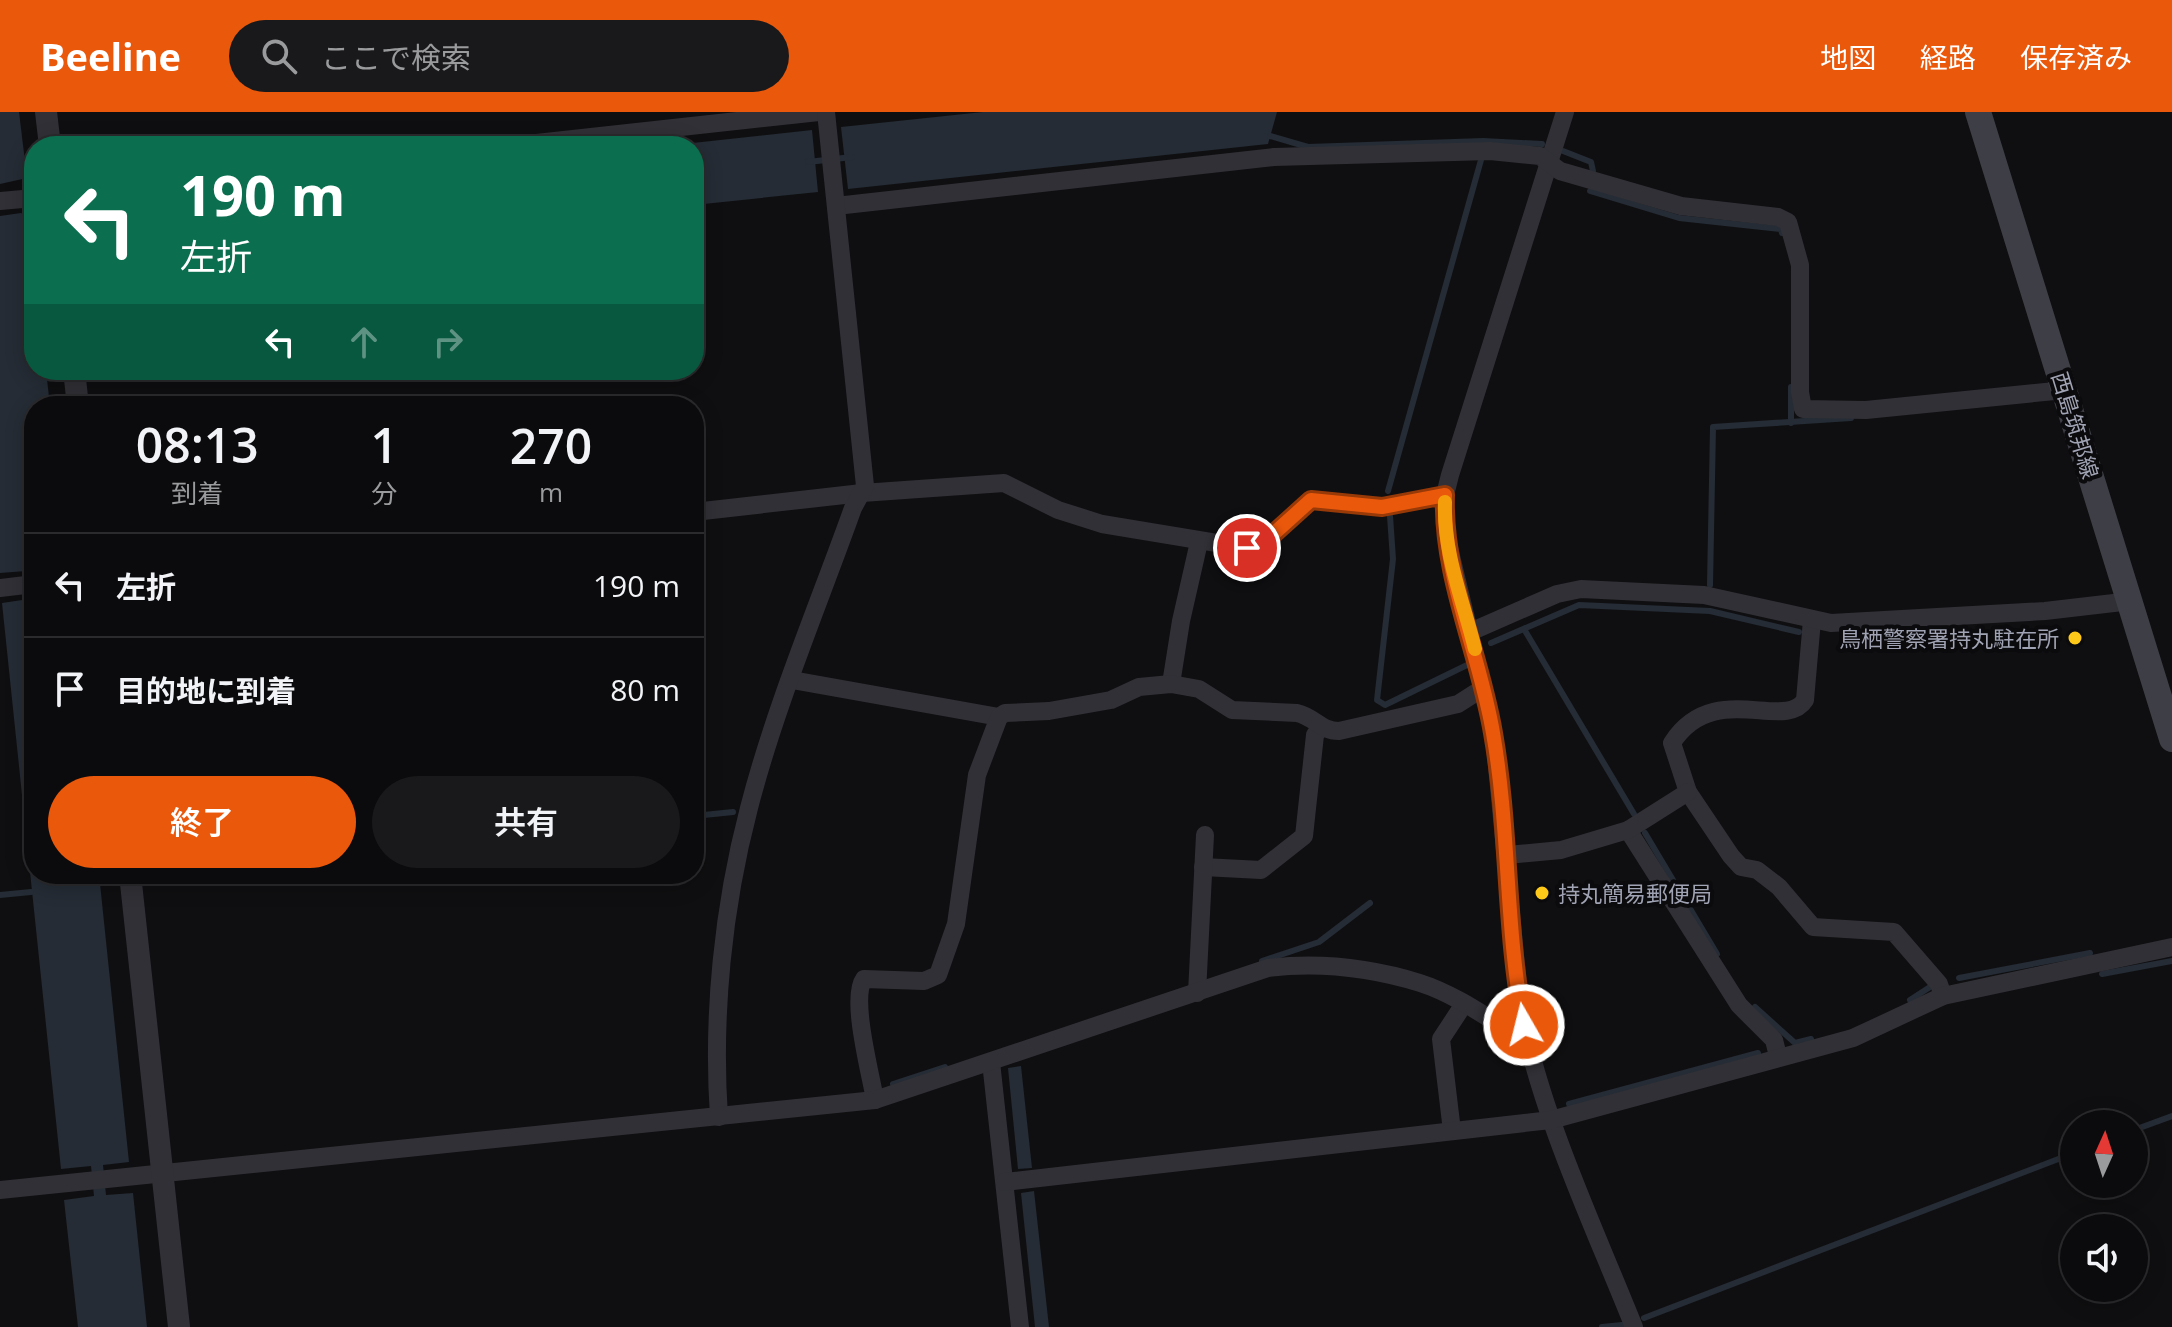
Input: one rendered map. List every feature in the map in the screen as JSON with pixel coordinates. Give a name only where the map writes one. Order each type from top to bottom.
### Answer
[{"type":"main road","name":"西島筑邦線","points":[[1978,112],[2131,601],[2165,688],[2172,739]]},
{"type":"street","points":[[46,112],[49,136]]},
{"type":"street","points":[[599,136],[819,112]]},
{"type":"street","points":[[719,1117],[715,1054],[731,894],[749,807],[853,508],[862,493],[866,474],[826,112]]},
{"type":"street","points":[[1565,112],[1445,495],[1446,535],[1494,735],[1520,1007],[1527,1042],[1551,1120],[1634,1327]]},
{"type":"street","points":[[836,206],[1274,157],[1490,151],[1540,156],[1560,171],[1681,206],[1778,217],[1788,222],[1800,265],[1800,392],[1803,409],[1866,410],[2065,390]]},
{"type":"street","points":[[0,201],[24,199]]},
{"type":"street","points":[[704,511],[862,493],[1004,483],[1058,510],[1102,524],[1247,548],[1259,545],[1311,500],[1382,507],[1445,495]]},
{"type":"street","points":[[1171,684],[1199,542]]},
{"type":"street","points":[[1470,632],[1557,594],[1581,589],[1704,595],[1831,623],[2045,611],[2131,601]]},
{"type":"street","points":[[1812,620],[1805,700],[1800,707],[1785,712],[1732,707],[1712,709],[1678,734],[1672,743],[1688,792],[1741,867],[1757,870],[1779,887],[1813,927],[1894,932],[1939,984],[1943,996]]},
{"type":"street","points":[[792,680],[999,717]]},
{"type":"street","points":[[875,1100],[861,1015],[860,985],[864,979],[924,981],[938,975],[956,924],[977,775],[999,717],[1005,713],[1049,711],[1111,700],[1139,687],[1171,684],[1199,689],[1232,710],[1306,715],[1320,728],[1339,731],[1458,704],[1483,688]]},
{"type":"street","points":[[1203,867],[1261,870],[1304,836],[1315,735],[1320,728]]},
{"type":"street","points":[[1507,855],[1561,850],[1628,830],[1688,792]]},
{"type":"street","points":[[1628,830],[1739,1005],[1774,1040],[1778,1056]]},
{"type":"street","points":[[1197,993],[1205,835]]},
{"type":"street","points":[[131,884],[179,1327]]},
{"type":"street","points":[[1005,1182],[1551,1120],[1874,1031],[1943,996],[2172,947]]},
{"type":"street","points":[[0,1190],[875,1100],[1268,968],[1322,965],[1420,983],[1464,1004],[1527,1042]]},
{"type":"street","points":[[1452,1131],[1441,1039],[1464,1004]]},
{"type":"street","points":[[991,1062],[1020,1327]]},
{"type":"shaded area","points":[[0,112],[19,112],[24,179],[0,184]]},
{"type":"shaded area","points":[[983,112],[1277,112],[1268,144],[848,189],[841,127]]},
{"type":"shaded area","points":[[812,130],[818,192],[704,204],[704,142]]},
{"type":"shaded area","points":[[24,215],[24,380],[47,380],[49,396],[24,396],[24,571],[0,573],[0,216]]},
{"type":"shaded area","points":[[24,600],[24,814],[2,603]]},
{"type":"shaded area","points":[[31,884],[100,884],[129,1162],[103,1165],[106,1195],[133,1193],[147,1327],[78,1327],[64,1200],[94,1196],[91,1166],[61,1169]]},
{"type":"shaded area","points":[[1021,1066],[1032,1168],[1018,1169],[1008,1068]]},
{"type":"shaded area","points":[[1034,1191],[1049,1327],[1035,1327],[1021,1193]]},
{"type":"waterway","points":[[1270,136],[1308,147],[1483,141],[1542,144]]},
{"type":"waterway","points":[[1563,151],[1591,162],[1593,171]]},
{"type":"waterway","points":[[808,162],[852,157]]},
{"type":"waterway","points":[[1388,491],[1481,160]]},
{"type":"waterway","points":[[1590,191],[1679,218],[1781,229],[1782,233]]},
{"type":"waterway","points":[[1791,387],[1791,423]]},
{"type":"waterway","points":[[1710,585],[1713,427],[1851,418]]},
{"type":"waterway","points":[[1390,516],[1393,559],[1377,700],[1385,705],[1467,665]]},
{"type":"waterway","points":[[1491,643],[1579,605],[1710,611],[1799,632]]},
{"type":"waterway","points":[[1524,629],[1634,814]]},
{"type":"waterway","points":[[704,815],[733,812]]},
{"type":"waterway","points":[[1645,833],[1717,954]]},
{"type":"waterway","points":[[0,895],[31,892]]},
{"type":"waterway","points":[[1262,961],[1319,942],[1370,903]]},
{"type":"waterway","points":[[1959,978],[2090,953]]},
{"type":"waterway","points":[[2102,974],[2172,961]]},
{"type":"waterway","points":[[1910,1000],[1930,987]]},
{"type":"waterway","points":[[1755,1007],[1795,1043],[1811,1039]]},
{"type":"waterway","points":[[1569,1104],[1758,1053]]},
{"type":"waterway","points":[[893,1084],[945,1067]]},
{"type":"waterway","points":[[2148,1125],[2172,1116]]},
{"type":"waterway","points":[[1644,1318],[2060,1158]]},
{"type":"waterway","points":[[1602,1327],[1622,1325]]},
{"type":"slow traffic","points":[[1445,502],[1446,535],[1453,572],[1475,649]]},
{"type":"place","name":"鳥栖警察署持丸駐在所","points":[[2075,638]]},
{"type":"place","name":"持丸簡易郵便局","points":[[1542,893]]},
{"type":"route","points":[[1247,548],[1259,545],[1270,537],[1311,500],[1382,507],[1445,495],[1446,535],[1453,572],[1494,735],[1524,1025]]}]
